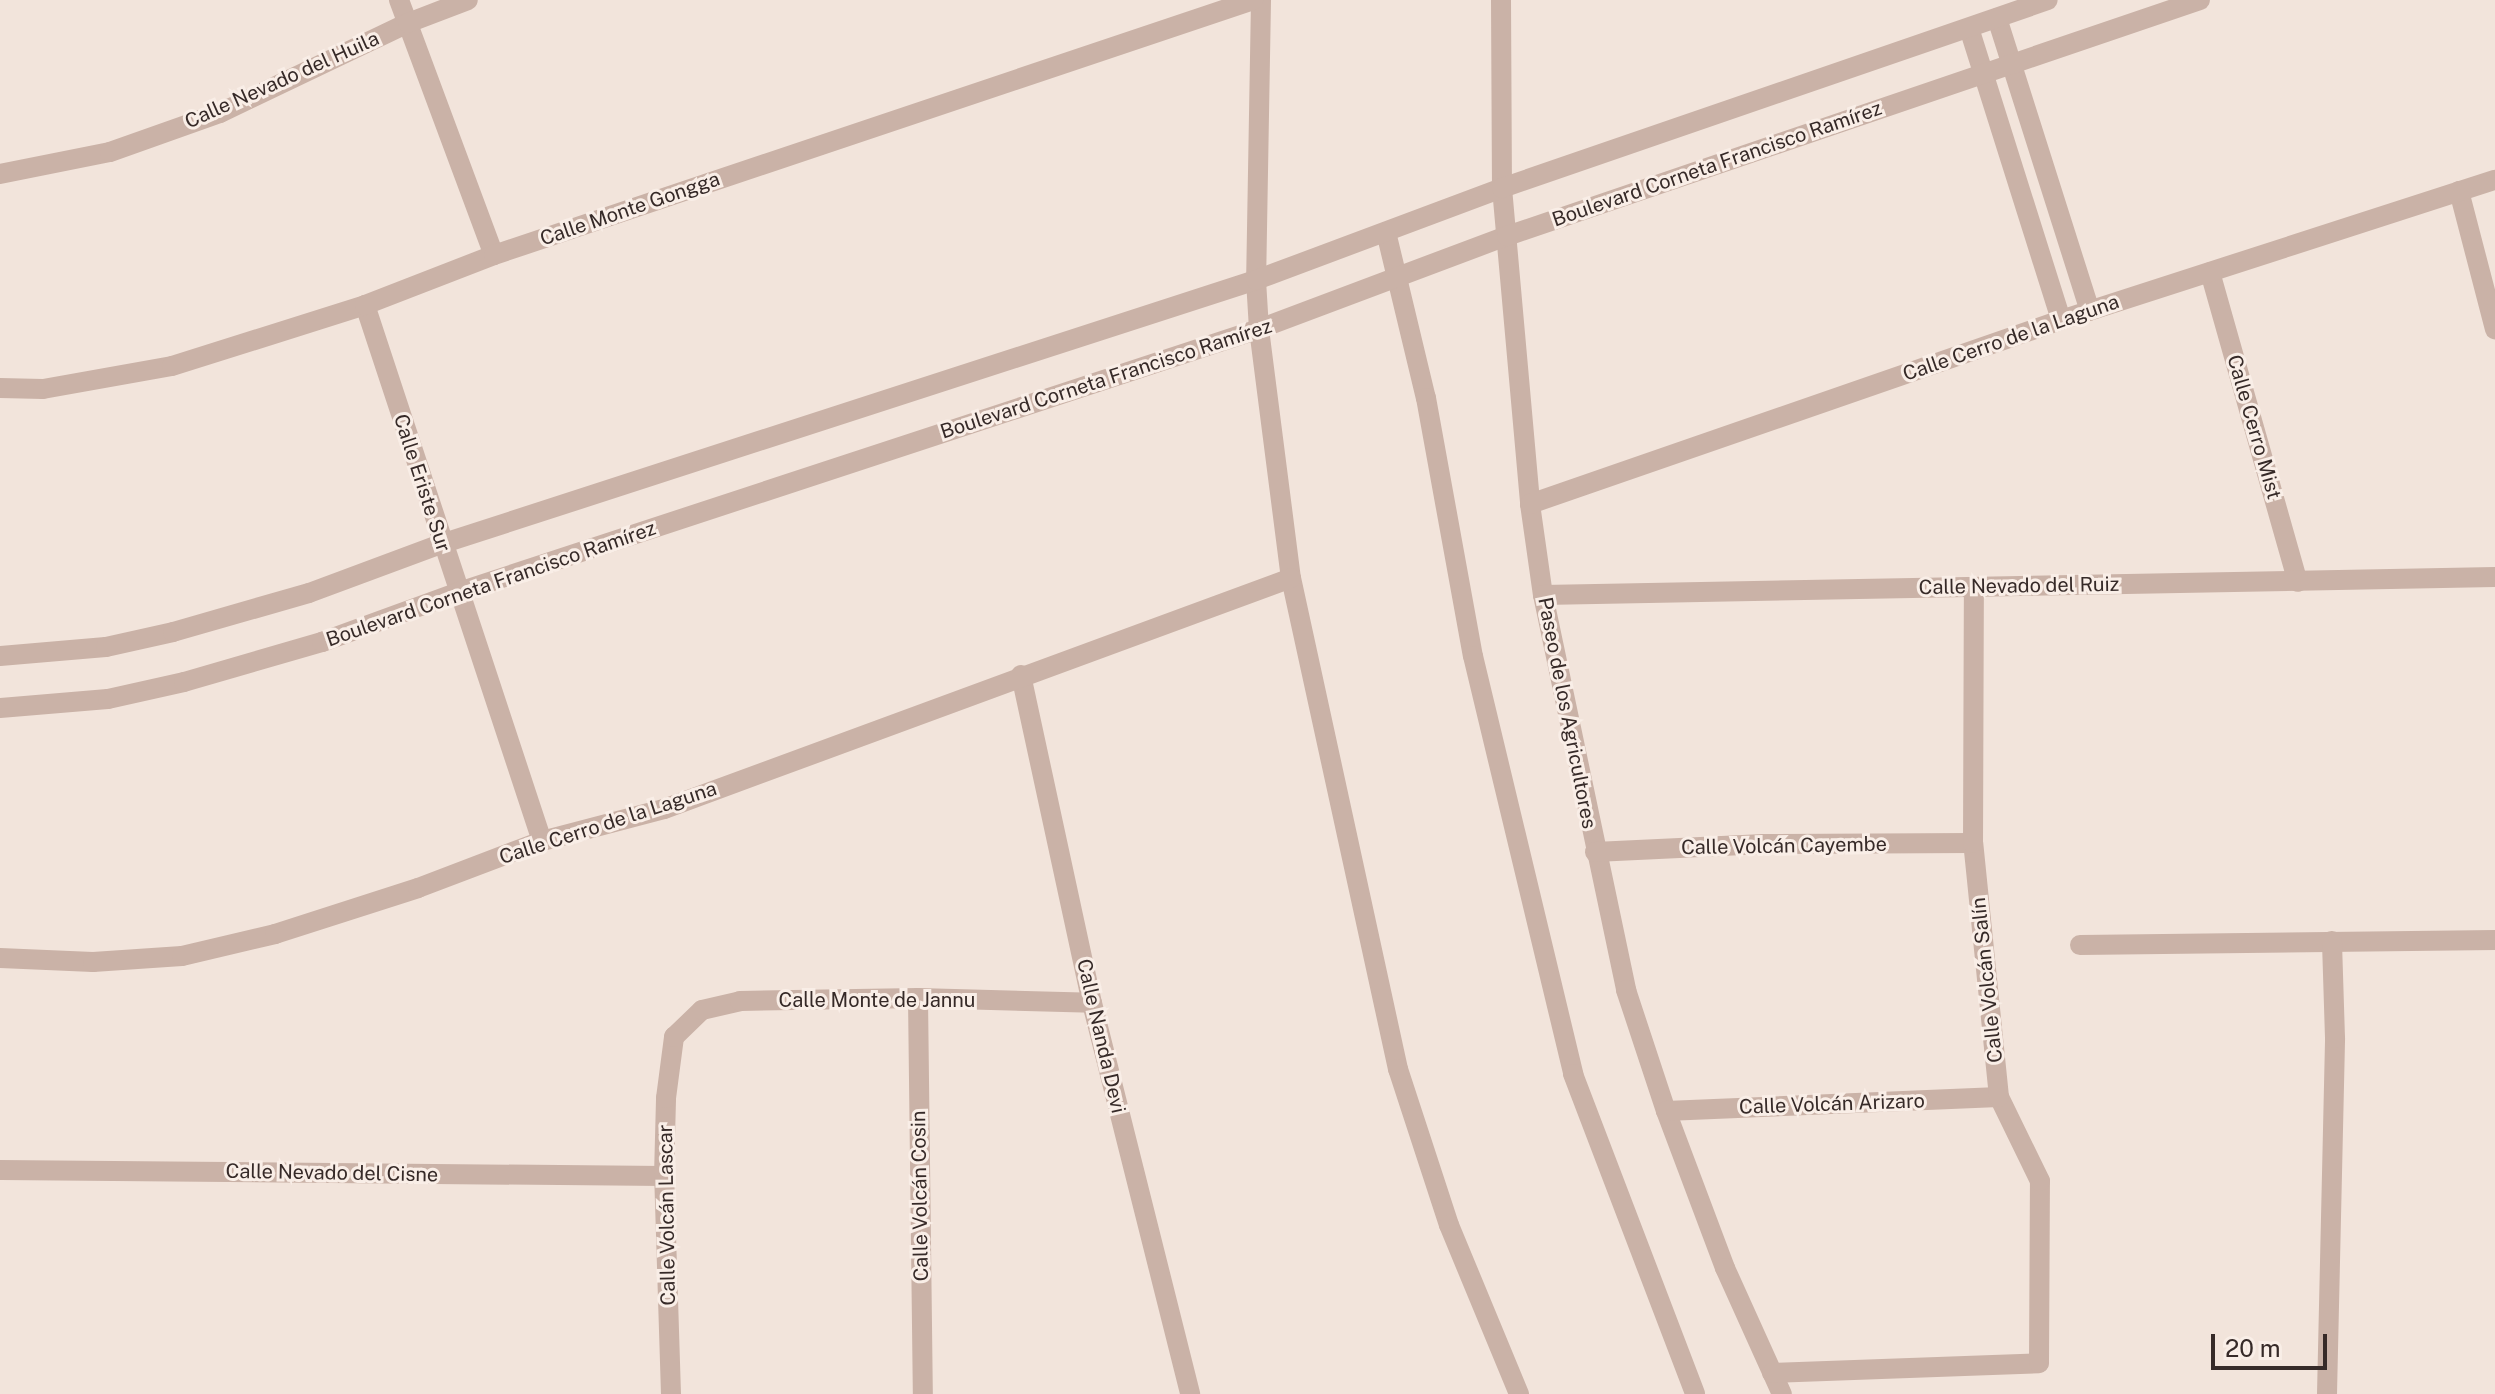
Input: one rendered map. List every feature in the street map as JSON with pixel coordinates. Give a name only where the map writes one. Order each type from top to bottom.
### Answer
[{"type":"street","points":[[399,0],[494,255]]},
{"type":"street","name":"Calle Nevado del Huila","points":[[0,174],[110,152],[220,113],[408,23],[468,0]]},
{"type":"street","name":"Calle Monte Gongga","points":[[0,388],[43,389],[172,366],[365,305],[494,255],[1253,0]]},
{"type":"street","points":[[1261,0],[1256,280],[1259,329],[1291,578],[1398,1069],[1449,1225],[1519,1394]]},
{"type":"street","name":"Paseo de los Agricultores","points":[[1501,0],[1502,188],[1530,504],[1543,595],[1626,990],[1666,1111],[1725,1268],[1782,1394]]},
{"type":"street","points":[[0,656],[106,647],[173,632],[309,593],[441,544],[1256,280],[1502,188],[2048,0]]},
{"type":"street","name":"Boulevard Corneta Francisco Ramírez","points":[[0,708],[108,699],[184,682],[322,642],[459,592],[1259,329],[1507,236],[2200,0]]},
{"type":"street","points":[[1997,18],[2090,311]]},
{"type":"street","points":[[1969,28],[2061,320]]},
{"type":"street","name":"Calle Cerro de la Laguna","points":[[1530,504],[2061,320],[2495,180]]},
{"type":"street","points":[[2459,191],[2495,329]]},
{"type":"street","points":[[1386,232],[1426,398],[1473,656],[1573,1074],[1695,1394]]},
{"type":"street","name":"Calle Cerro Mist","points":[[2210,272],[2298,582]]},
{"type":"street","name":"Calle Eriste Sur","points":[[365,305],[441,544],[542,841]]},
{"type":"street","name":"Calle Nevado del Ruiz","points":[[1543,595],[2495,577]]},
{"type":"street","name":"Calle Cerro de la Laguna","points":[[0,958],[93,962],[182,956],[304,925],[418,888],[542,841],[664,809],[1291,578]]},
{"type":"street","name":"Calle Volcán Salín","points":[[1772,1373],[2039,1363],[2040,1181],[1999,1097],[1973,843],[1974,587]]},
{"type":"street","name":"Calle Nanda Devi","points":[[1021,675],[1092,1003],[1190,1394]]},
{"type":"street","name":"Calle Volcán Cayembe","points":[[1595,852],[1764,844],[1973,843]]},
{"type":"street","points":[[2080,945],[2495,940]]},
{"type":"street","points":[[2327,1394],[2335,1038],[2332,941]]},
{"type":"street","name":"Calle Monte de Jannu","points":[[674,1037],[702,1010],[740,1001],[918,998],[1092,1003]]},
{"type":"street","name":"Calle Volcán Cosin","points":[[918,998],[923,1394]]},
{"type":"street","name":"Calle Volcán Lascar","points":[[671,1394],[664,1176],[666,1098],[674,1037]]},
{"type":"street","name":"Calle Volcán Arizaro","points":[[1666,1111],[1999,1097]]},
{"type":"street","name":"Calle Nevado del Cisne","points":[[0,1170],[664,1176]]}]
